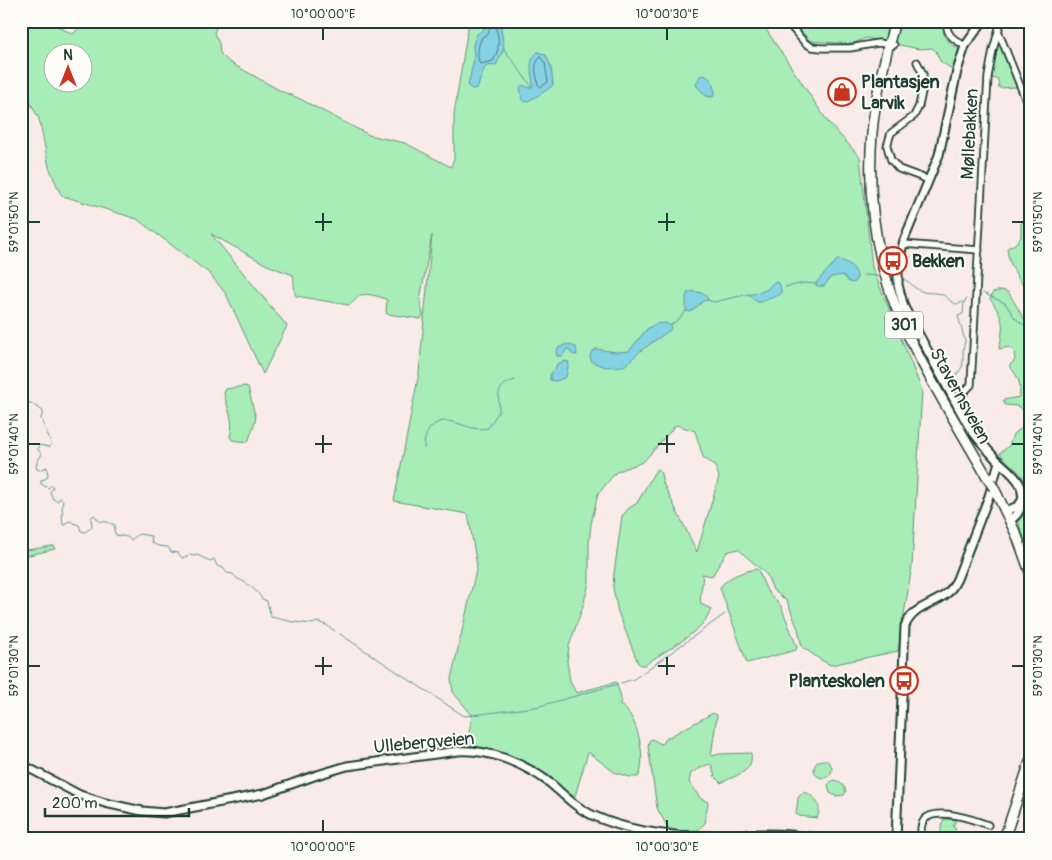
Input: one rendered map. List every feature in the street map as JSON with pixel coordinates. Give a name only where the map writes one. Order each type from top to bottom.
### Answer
[{"type":"main road","name":"Stavernsveien","points":[[897,21],[874,120],[871,183],[878,247],[891,293],[914,347],[991,489],[1008,516],[1031,575]]},
{"type":"main road","points":[[1004,839],[1031,759]]},
{"type":"street","points":[[786,21],[805,42],[812,46],[821,48],[850,48],[878,43],[892,45]]},
{"type":"street","points":[[947,21],[946,26],[950,37],[965,46]]},
{"type":"street","points":[[983,21],[965,46],[957,71],[939,155],[903,244],[898,265],[898,285],[904,307],[973,432],[1020,484],[1023,492],[1020,509],[1014,518],[1008,516]]},
{"type":"street","name":"Møllebakken","points":[[953,398],[964,392],[971,385],[988,77],[993,50],[1002,21]]},
{"type":"street","points":[[999,33],[1025,98],[1031,107]]},
{"type":"street","points":[[917,62],[923,74],[924,87],[919,106],[914,116],[891,133],[887,146],[891,160],[899,169],[929,180]]},
{"type":"street","points":[[903,244],[979,250]]},
{"type":"street","points":[[896,839],[905,626],[908,618],[918,610],[952,589],[991,489],[999,462]]},
{"type":"street","name":"Ullebergveien","points":[[21,764],[68,790],[86,797],[142,811],[164,813],[262,794],[347,766],[458,751],[475,751],[501,758],[540,777],[586,812],[636,829],[682,836],[770,834],[825,839]]},
{"type":"street","points":[[921,839],[922,822],[926,817],[936,814],[969,818],[988,826]]},
{"type":"green space","points":[[21,21],[47,21],[73,34],[85,21],[219,21],[214,33],[219,43],[220,53],[229,62],[281,91],[369,135],[405,143],[451,167],[454,158],[454,114],[469,21],[766,21],[763,25],[828,122],[860,157],[872,267],[922,390],[912,566],[898,651],[831,665],[820,659],[802,647],[798,629],[787,601],[773,590],[767,575],[738,549],[727,552],[712,576],[702,574],[701,604],[711,609],[701,625],[645,665],[638,663],[618,612],[613,588],[622,516],[637,503],[655,471],[658,469],[697,552],[719,477],[715,466],[703,457],[695,431],[676,425],[643,462],[616,472],[598,494],[591,524],[589,583],[569,646],[567,661],[570,681],[576,693],[616,682],[621,697],[619,705],[631,716],[639,738],[642,761],[638,777],[630,777],[614,772],[588,752],[575,796],[566,793],[556,782],[498,751],[467,745],[472,715],[453,692],[451,679],[477,566],[468,514],[394,501],[419,373],[432,235],[420,300],[423,315],[421,319],[387,314],[387,300],[371,295],[361,295],[348,305],[296,296],[293,275],[267,265],[211,234],[287,326],[263,374],[226,294],[210,274],[137,219],[63,196],[60,193],[49,167],[39,119],[21,84]]},
{"type":"green space","points":[[792,21],[944,21],[944,35],[950,43],[959,49],[953,70],[940,61],[936,51],[932,48],[919,49],[866,38],[852,44],[810,41]]},
{"type":"green space","points":[[997,42],[1000,44],[1017,87],[999,88],[998,79],[991,78]]},
{"type":"green space","points":[[1031,215],[1031,299],[1010,262],[1007,248],[1015,244],[1021,237],[1021,223]]},
{"type":"green space","points":[[1003,290],[1009,293],[1024,319],[1031,320],[1031,553],[1019,524],[1027,491],[1026,486],[1022,476],[1000,453],[1009,446],[1013,434],[1022,428],[1026,418],[1023,410],[1017,406],[1005,405],[1003,400],[1019,397],[1020,384],[1009,366],[1015,360],[1014,352],[1010,347],[999,349],[1002,323],[990,299],[993,292]]},
{"type":"green space","points":[[248,387],[256,419],[248,442],[232,440],[230,437],[232,424],[224,393],[226,389]]},
{"type":"green space","points":[[54,546],[55,549],[21,557],[21,551]]},
{"type":"green space","points":[[756,569],[767,591],[781,606],[797,647],[796,650],[747,663],[720,588],[731,578]]},
{"type":"green space","points":[[713,713],[717,715],[711,756],[751,753],[750,765],[747,769],[721,783],[715,777],[712,766],[709,764],[691,773],[689,782],[700,798],[708,802],[705,823],[698,830],[677,831],[668,828],[657,808],[648,746],[649,741],[652,739],[661,744],[667,738]]},
{"type":"green space","points":[[823,760],[829,763],[832,769],[829,775],[823,778],[817,775],[814,769],[817,763]]},
{"type":"green space","points":[[833,780],[843,785],[846,792],[844,795],[836,796],[830,793],[828,785]]},
{"type":"green space","points":[[803,792],[811,795],[817,802],[819,814],[817,818],[796,814],[798,798]]},
{"type":"green space","points":[[944,819],[956,820],[953,827],[956,829],[953,833],[951,832],[951,839],[942,838],[941,828]]},
{"type":"water","points":[[486,21],[500,21],[504,49],[496,65],[487,66],[484,69],[477,89],[472,89],[468,86],[474,59],[473,45],[477,34],[485,28]]},
{"type":"water","points":[[538,52],[546,55],[551,67],[553,85],[525,102],[522,100],[520,87],[522,85],[530,88],[533,85],[531,63]]},
{"type":"water","points":[[703,75],[712,82],[715,93],[713,97],[706,96],[696,85],[700,76]]},
{"type":"water","points":[[837,260],[846,262],[853,268],[857,275],[854,283],[849,282],[843,275],[831,277],[824,286],[817,286],[816,283]]},
{"type":"water","points":[[774,282],[779,283],[781,294],[761,302],[757,302],[749,295],[766,290]]},
{"type":"water","points":[[688,292],[705,295],[708,300],[703,301],[691,312],[686,311]]},
{"type":"water","points":[[666,323],[671,326],[670,330],[643,349],[624,366],[606,367],[592,362],[591,353],[596,349],[616,352],[629,351],[647,329],[655,324]]},
{"type":"water","points":[[567,344],[576,347],[577,355],[572,354],[568,348],[562,356],[557,356],[558,348]]},
{"type":"water","points":[[565,361],[569,362],[566,377],[556,381],[550,380],[550,374],[555,370],[557,364]]},
{"type":"waterway","points":[[504,49],[532,87]]},
{"type":"waterway","points":[[863,275],[879,276]]},
{"type":"waterway","points":[[902,279],[908,281],[916,289],[940,294],[957,304],[963,302]]},
{"type":"waterway","points":[[785,287],[804,283],[816,284]]},
{"type":"waterway","points":[[983,293],[1005,303],[1015,318],[1031,331]]},
{"type":"waterway","points":[[708,300],[714,302],[749,294]]},
{"type":"waterway","points":[[950,384],[962,367],[965,341],[958,316],[963,314],[964,302],[967,299]]},
{"type":"waterway","points":[[671,325],[686,311]]},
{"type":"waterway","points":[[424,448],[428,431],[440,422],[446,421],[474,428],[488,428],[499,411],[501,388],[515,380]]},
{"type":"waterway","points":[[21,403],[31,403],[43,411],[41,419],[52,445],[50,447],[39,445],[38,450],[42,454],[36,468],[39,470],[47,467],[48,476],[41,480],[41,484],[48,488],[52,485],[53,488],[50,492],[53,499],[58,501],[60,498],[63,500],[63,525],[71,521],[79,525],[81,531],[85,532],[92,527],[91,518],[94,515],[99,521],[115,525],[116,535],[127,537],[131,540],[139,534],[151,536],[152,543],[168,547],[171,552],[178,553],[182,558],[197,555],[210,561],[214,559],[217,566],[223,568],[227,573],[233,574],[259,594],[262,599],[267,601],[271,617],[312,624],[318,622],[335,631]]},
{"type":"waterway","points":[[621,683],[634,679],[725,614]]},
{"type":"waterway","points":[[340,634],[464,716],[536,707],[618,684]]},
{"type":"place","name":"Plantasjen Larvik","points":[[842,92]]},
{"type":"place","name":"Bekken","points":[[893,261]]},
{"type":"place","name":"Planteskolen","points":[[904,681]]}]
